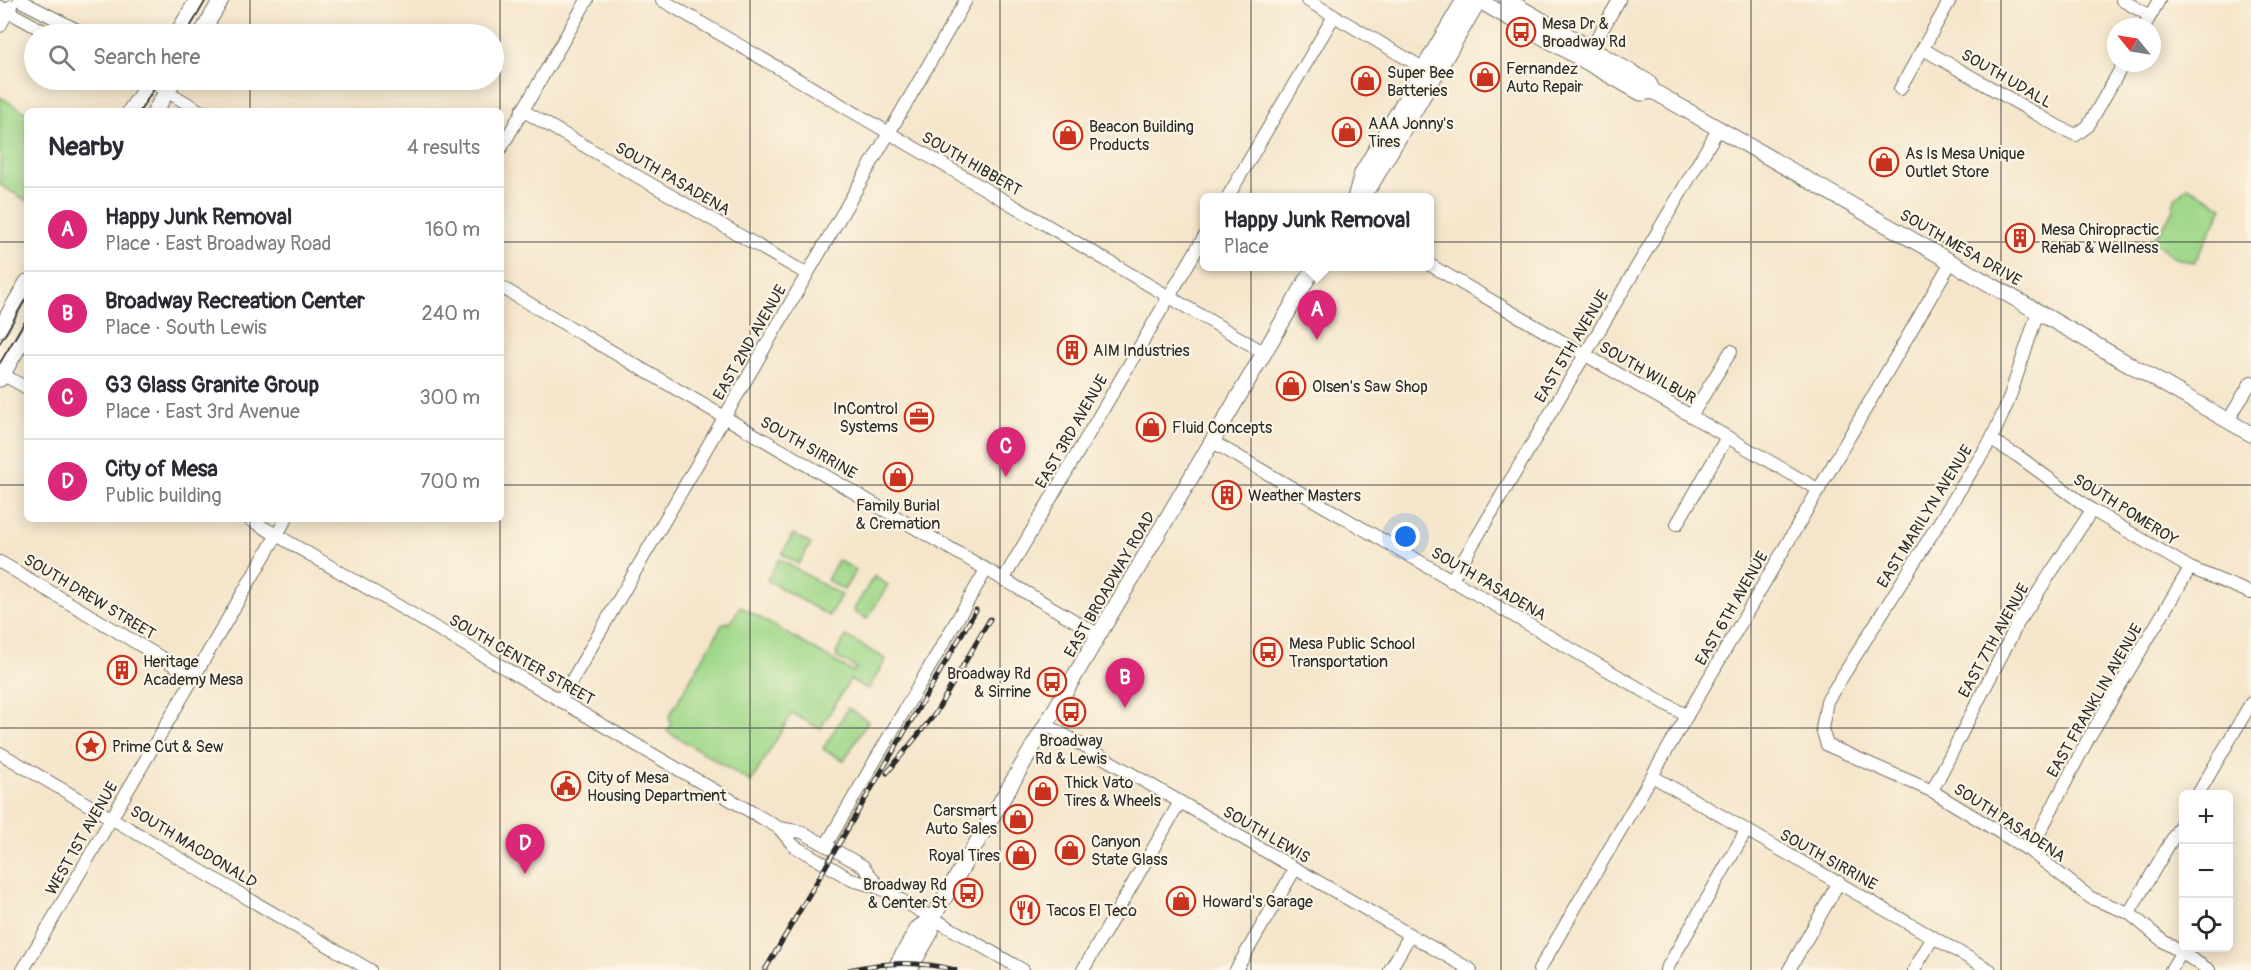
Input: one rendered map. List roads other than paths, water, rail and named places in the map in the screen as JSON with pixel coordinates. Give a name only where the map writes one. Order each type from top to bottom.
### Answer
[{"type":"main road","points":[[183,24],[197,0]]},
{"type":"main road","points":[[207,24],[221,0]]},
{"type":"main road","points":[[1356,193],[1362,172],[1464,0]]},
{"type":"main road","points":[[1361,193],[1371,185],[1478,0]]},
{"type":"main road","name":"SOUTH MESA DRIVE","points":[[1478,0],[1641,93],[1653,91]]},
{"type":"main road","name":"SOUTH MESA DRIVE","points":[[1507,0],[1648,82],[1653,91],[2251,434]]},
{"type":"main road","points":[[133,108],[151,90]]},
{"type":"main road","points":[[155,108],[157,90]]},
{"type":"main road","name":"EAST BROADWAY ROAD","points":[[932,919],[1313,271]]},
{"type":"main road","points":[[0,328],[24,287]]},
{"type":"main road","points":[[1,375],[24,337]]},
{"type":"main road","points":[[894,970],[918,928],[932,919]]},
{"type":"main road","points":[[909,970],[931,932],[932,919]]},
{"type":"street","points":[[0,26],[4,9],[17,0],[64,24]]},
{"type":"street","points":[[504,143],[587,0]]},
{"type":"street","name":"SOUTH HIBBERT","points":[[662,0],[1265,353]]},
{"type":"street","name":"EAST 2ND AVENUE","points":[[560,701],[966,0]]},
{"type":"street","points":[[1307,0],[1423,68]]},
{"type":"street","points":[[1592,49],[1619,0]]},
{"type":"street","points":[[1900,89],[1950,0]]},
{"type":"street","points":[[2122,0],[2142,18]]},
{"type":"street","points":[[2149,18],[2159,0]]},
{"type":"street","points":[[4,9],[31,24]]},
{"type":"street","points":[[1230,193],[1334,16]]},
{"type":"street","name":"SOUTH UDALL","points":[[1923,49],[2076,135],[2088,126],[2119,72]]},
{"type":"street","points":[[168,90],[196,108]]},
{"type":"street","name":"SOUTH PASADENA","points":[[522,110],[807,274]]},
{"type":"street","name":"EAST 5TH AVENUE","points":[[1451,581],[1719,128]]},
{"type":"street","name":"EAST 3RD AVENUE","points":[[1003,580],[1200,244]]},
{"type":"street","name":"EAST 6TH AVENUE","points":[[1539,970],[1952,262]]},
{"type":"street","name":"SOUTH WILBUR","points":[[1434,267],[1819,490]]},
{"type":"street","name":"SOUTH SIRRINE","points":[[504,289],[1100,635]]},
{"type":"street","name":"EAST MARILYN AVENUE","points":[[1822,729],[1827,701],[1991,440],[2008,402],[2038,312]]},
{"type":"street","points":[[1691,416],[1731,351]]},
{"type":"street","points":[[1,375],[24,386]]},
{"type":"street","points":[[2228,421],[2251,382]]},
{"type":"street","points":[[1677,524],[1727,437]]},
{"type":"street","name":"SOUTH POMEROY","points":[[1991,440],[2018,456],[2092,510],[2190,568],[2251,593]]},
{"type":"street","name":"SOUTH PASADENA","points":[[1213,442],[1687,716]]},
{"type":"street","name":"EAST 7TH AVENUE","points":[[1932,791],[2018,623],[2092,510]]},
{"type":"street","name":"SOUTH CENTER STREET","points":[[254,522],[779,828],[794,846],[827,866],[852,880],[880,888],[1023,970]]},
{"type":"street","name":"WEST 1ST AVENUE","points":[[23,970],[284,522]]},
{"type":"street","name":"SOUTH DREW STREET","points":[[0,562],[194,677]]},
{"type":"street","name":"EAST FRANKLIN AVENUE","points":[[2030,851],[2088,739],[2190,568]]},
{"type":"street","points":[[826,845],[986,570]]},
{"type":"street","points":[[2201,790],[2251,703]]},
{"type":"street","name":"SOUTH LEWIS","points":[[1047,725],[1471,970]]},
{"type":"street","name":"SOUTH PASADENA","points":[[1822,729],[1827,745],[1932,791],[2030,851],[2091,898],[2129,913],[2181,954],[2209,970]]},
{"type":"street","name":"SOUTH MACDONALD","points":[[0,753],[113,817],[370,970]]},
{"type":"street","name":"SOUTH SIRRINE","points":[[1652,776],[1990,970]]},
{"type":"street","points":[[1083,970],[1180,802]]},
{"type":"street","name":"SOUTH CENTER STREET","points":[[779,828],[802,832],[863,866],[880,888]]},
{"type":"street","points":[[2129,913],[2179,828]]},
{"type":"street","points":[[1666,970],[1746,831]]},
{"type":"street","points":[[1236,970],[1295,869]]},
{"type":"street","points":[[1789,970],[1839,882]]},
{"type":"street","points":[[1390,970],[1410,935]]},
{"type":"street","points":[[1914,970],[1933,937]]},
{"type":"street","points":[[2171,970],[2181,954]]},
{"type":"tram line","points":[[192,24],[206,0]]},
{"type":"tram line","points":[[142,108],[153,90]]},
{"type":"tram line","points":[[0,343],[24,301]]},
{"type":"tram line","points":[[0,363],[24,323]]},
{"type":"railway","points":[[765,970],[976,610]]},
{"type":"railway","points":[[887,773],[935,714],[990,619]]},
{"type":"railway","points":[[849,970],[875,965],[902,964],[929,965],[955,970]]},
{"type":"place","name":"Mesa Dr & Broadway Rd","points":[[1521,32]]},
{"type":"place","name":"Fernandez Auto Repair","points":[[1485,77]]},
{"type":"place","name":"Super Bee Batteries","points":[[1366,81]]},
{"type":"place","name":"AAA Jonny's Tires","points":[[1347,132]]},
{"type":"place","name":"Beacon Building Products","points":[[1068,135]]},
{"type":"place","name":"As Is Mesa Unique Outlet Store","points":[[1884,162]]},
{"type":"place","name":"Mesa Chiropractic Rehab & Wellness","points":[[2020,238]]},
{"type":"place","name":"Happy Junk Removal","points":[[1317,340]]},
{"type":"place","name":"AIM Industries","points":[[1072,350]]},
{"type":"place","name":"Olsen's Saw Shop","points":[[1291,386]]},
{"type":"place","name":"InControl Systems","points":[[919,417]]},
{"type":"place","name":"Fluid Concepts","points":[[1151,427]]},
{"type":"place","name":"Family Burial & Cremation","points":[[898,477]]},
{"type":"place","name":"G3 Glass Granite Group","points":[[1006,477]]},
{"type":"place","name":"Weather Masters","points":[[1227,495]]},
{"type":"place","name":"Mesa Public School Transportation","points":[[1268,652]]},
{"type":"place","name":"Heritage Academy Mesa","points":[[122,670]]},
{"type":"place","name":"Broadway Rd & Sirrine","points":[[1052,682]]},
{"type":"place","name":"Broadway Recreation Center","points":[[1125,708]]},
{"type":"place","name":"Broadway Rd & Lewis","points":[[1071,712]]},
{"type":"place","name":"Prime Cut & Sew","points":[[91,746]]},
{"type":"place","name":"City of Mesa Housing Department","points":[[566,786]]},
{"type":"place","name":"Thick Vato Tires & Wheels","points":[[1043,791]]},
{"type":"place","name":"Carsmart Auto Sales","points":[[1018,819]]},
{"type":"place","name":"Canyon State Glass","points":[[1070,850]]},
{"type":"place","name":"Royal Tires","points":[[1021,855]]},
{"type":"place","name":"City of Mesa","points":[[525,874]]},
{"type":"place","name":"Broadway Rd & Center St","points":[[968,893]]},
{"type":"place","name":"Howard's Garage","points":[[1181,901]]},
{"type":"place","name":"Tacos El Teco","points":[[1025,910]]}]
